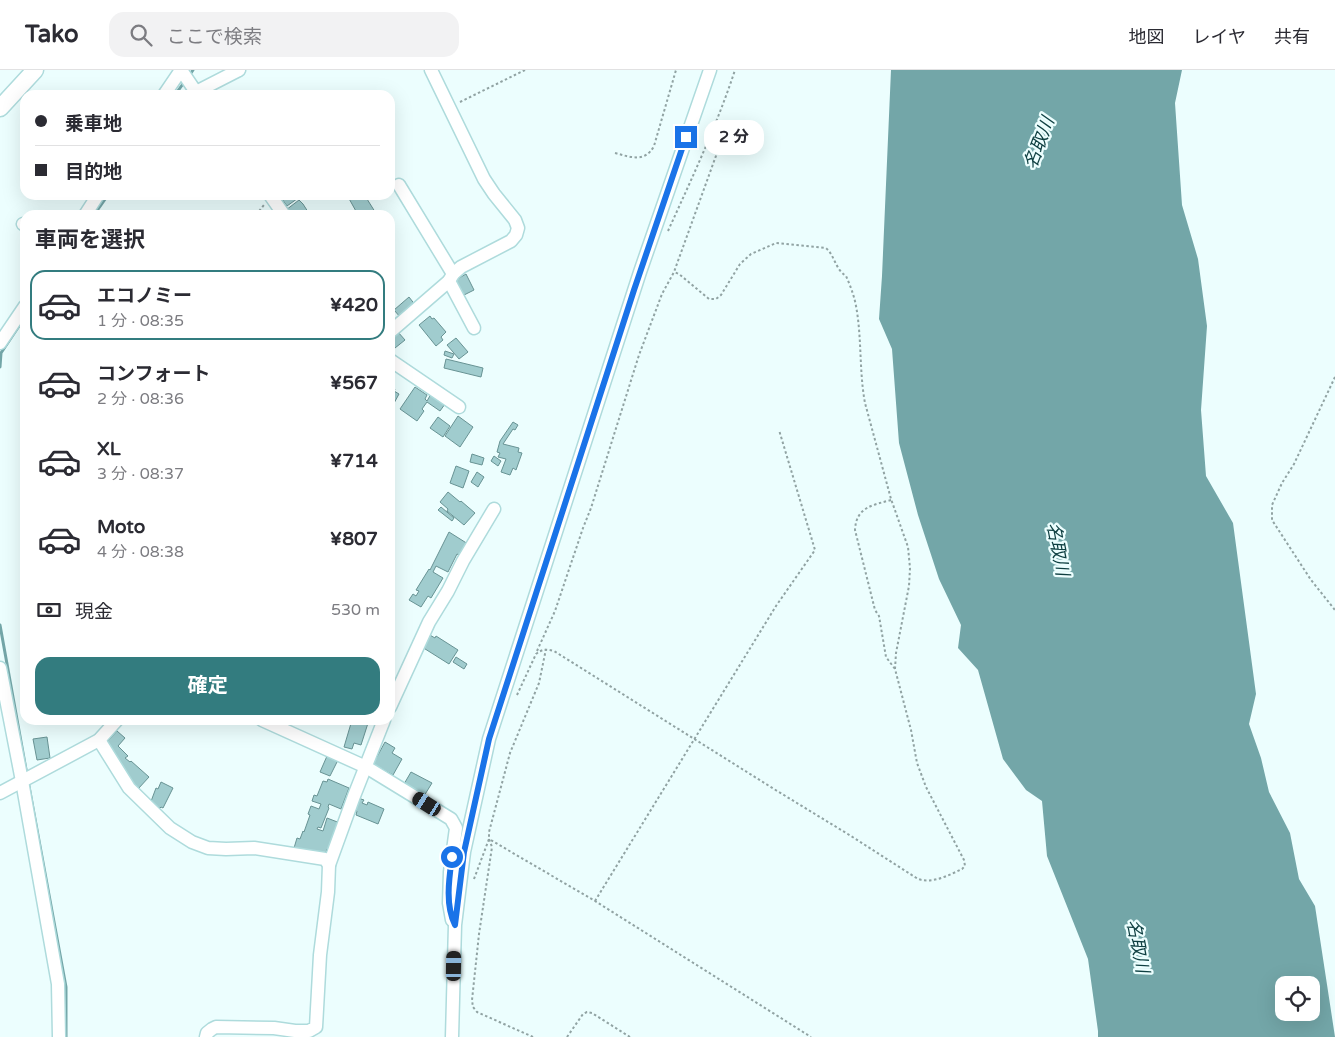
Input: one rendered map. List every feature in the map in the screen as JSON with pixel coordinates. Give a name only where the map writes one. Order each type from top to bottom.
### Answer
[{"type":"street","points":[[0,108],[35,70]]},
{"type":"street","points":[[173,90],[188,81],[239,70]]},
{"type":"street","points":[[395,327],[461,267],[512,240],[518,228],[515,220],[484,179],[431,70]]},
{"type":"street","points":[[452,1037],[455,925],[464,852],[489,739],[637,281],[710,70]]},
{"type":"street","points":[[399,184],[451,277],[474,328]]},
{"type":"street","points":[[0,344],[20,314]]},
{"type":"street","points":[[395,363],[459,407]]},
{"type":"street","points":[[395,696],[429,622],[494,509]]},
{"type":"street","points":[[0,668],[27,778],[58,984],[59,1037]]},
{"type":"street","points":[[0,793],[99,740],[112,725]]},
{"type":"street","points":[[273,725],[366,767],[422,801],[455,824],[449,903],[455,925]]},
{"type":"street","points":[[206,1037],[207,1033],[216,1027],[309,1031],[316,1027],[320,956],[328,892],[329,865],[382,725]]},
{"type":"street","points":[[99,740],[129,788],[170,828],[192,842],[208,848],[254,848],[325,859],[329,865]]},
{"type":"path","points":[[449,107],[525,70]]},
{"type":"path","points":[[615,153],[636,158],[651,152],[676,70]]},
{"type":"path","points":[[664,238],[708,141],[735,70]]},
{"type":"path","points":[[513,702],[555,611],[591,508],[638,355],[662,294],[674,272],[717,153],[717,147],[714,142],[708,141]]},
{"type":"path","points":[[536,654],[546,649],[554,651],[852,836],[918,880],[932,881],[965,866],[964,860],[926,787],[917,763],[911,730],[895,669],[896,653],[909,586],[908,547],[891,500],[863,393],[856,304],[846,276],[840,272],[826,248],[776,243],[751,254],[740,264],[721,295],[716,299],[709,299],[674,272]]},
{"type":"path","points":[[1335,376],[1294,464],[1272,505],[1272,520],[1311,580],[1335,610]]},
{"type":"path","points":[[595,901],[776,606],[815,550],[779,430]]},
{"type":"path","points":[[891,500],[867,507],[861,512],[856,522],[855,530],[875,610],[879,616],[886,657],[895,669]]},
{"type":"path","points":[[533,1037],[477,1012],[472,1000],[479,934],[492,847],[489,832],[510,753],[539,683],[546,649]]},
{"type":"path","points":[[472,882],[489,839]]},
{"type":"path","points":[[489,839],[595,901],[811,1037]]},
{"type":"path","points":[[567,1037],[583,1014],[587,1012],[592,1013],[630,1037]]},
{"type":"water","name":"名取川","points":[[891,70],[1182,70],[1175,103],[1182,205],[1198,259],[1207,326],[1201,410],[1206,476],[1233,523],[1256,694],[1249,724],[1261,758],[1269,792],[1290,833],[1299,879],[1315,906],[1335,1037],[1098,1037],[1088,959],[1047,856],[1042,801],[1026,790],[1003,759],[978,670],[958,648],[961,625],[939,579],[918,515],[899,443],[892,349],[879,319]]},
{"type":"building","points":[[283,200],[295,200],[287,206]]},
{"type":"building","points":[[299,200],[307,210],[286,210]]},
{"type":"building","points":[[350,200],[368,200],[374,210],[355,210]]},
{"type":"building","points":[[466,274],[474,290],[462,296],[454,281]]},
{"type":"building","points":[[409,297],[416,306],[401,318],[395,309]]},
{"type":"building","points":[[430,316],[446,332],[441,337],[443,340],[436,346],[419,325]]},
{"type":"building","points":[[398,332],[405,340],[395,348],[395,335]]},
{"type":"building","points":[[456,338],[468,352],[459,359],[447,345]]},
{"type":"building","points":[[445,351],[454,354],[452,358],[444,355]]},
{"type":"building","points":[[446,359],[483,368],[481,377],[444,368]]},
{"type":"building","points":[[415,387],[427,395],[425,399],[427,401],[431,394],[445,404],[440,411],[427,402],[422,409],[424,411],[417,421],[400,409]]},
{"type":"building","points":[[395,392],[399,394],[395,401]]},
{"type":"building","points":[[458,416],[473,427],[460,447],[445,436]]},
{"type":"building","points":[[438,417],[450,426],[443,437],[430,428]]},
{"type":"building","points":[[513,422],[518,425],[503,444],[519,448],[518,452],[522,453],[516,470],[513,468],[510,475],[501,472],[506,459],[498,457],[500,453],[497,452],[500,441]]},
{"type":"building","points":[[472,454],[484,458],[482,465],[470,462]]},
{"type":"building","points":[[494,456],[501,461],[498,466],[491,461]]},
{"type":"building","points":[[456,466],[469,471],[463,488],[450,483]]},
{"type":"building","points":[[477,472],[484,477],[478,487],[471,482]]},
{"type":"building","points":[[448,492],[475,513],[464,525],[447,511],[448,509],[440,502]]},
{"type":"building","points":[[441,507],[454,518],[452,521],[438,510]]},
{"type":"building","points":[[449,532],[468,544],[461,556],[457,554],[448,572],[436,566],[433,572],[443,578],[431,598],[428,596],[421,607],[409,600],[413,594],[416,596],[419,591],[416,590],[430,570]]},
{"type":"building","points":[[428,634],[435,638],[436,636],[458,650],[449,664],[422,647]]},
{"type":"building","points":[[456,657],[467,664],[464,669],[453,662]]},
{"type":"building","points":[[351,725],[367,725],[361,745],[354,743],[352,749],[344,747]]},
{"type":"building","points":[[117,731],[125,738],[118,746],[128,756],[125,758],[149,777],[138,789],[117,767],[104,745]]},
{"type":"building","points":[[47,737],[50,758],[37,760],[33,739]]},
{"type":"building","points":[[385,742],[395,748],[392,753],[402,759],[393,775],[373,764]]},
{"type":"building","points":[[327,756],[338,760],[330,776],[320,772]]},
{"type":"building","points":[[411,772],[432,783],[424,796],[404,784]]},
{"type":"building","points":[[328,779],[349,788],[341,809],[329,804],[321,828],[318,827],[317,829],[323,831],[327,818],[340,823],[330,850],[327,849],[324,858],[294,848],[297,838],[300,839],[304,832],[311,806],[319,809],[321,804],[312,801],[314,795],[317,796],[323,781],[327,782]]},
{"type":"building","points":[[161,782],[173,788],[163,808],[150,804],[156,788],[158,789]]},
{"type":"building","points":[[358,798],[364,800],[362,803],[367,805],[368,802],[384,809],[378,824],[356,815],[357,811],[353,809]]},
{"type":"waterway","points":[[189,76],[193,70]]},
{"type":"waterway","points":[[179,90],[185,81]]},
{"type":"waterway","points":[[98,210],[104,200]]},
{"type":"waterway","points":[[0,367],[1,353],[20,324]]},
{"type":"waterway","points":[[0,625],[27,775]]},
{"type":"waterway","points":[[28,781],[66,987],[66,1037]]},
{"type":"route","points":[[452,857],[449,903],[455,925],[464,852],[489,739],[634,290],[686,137]]}]
